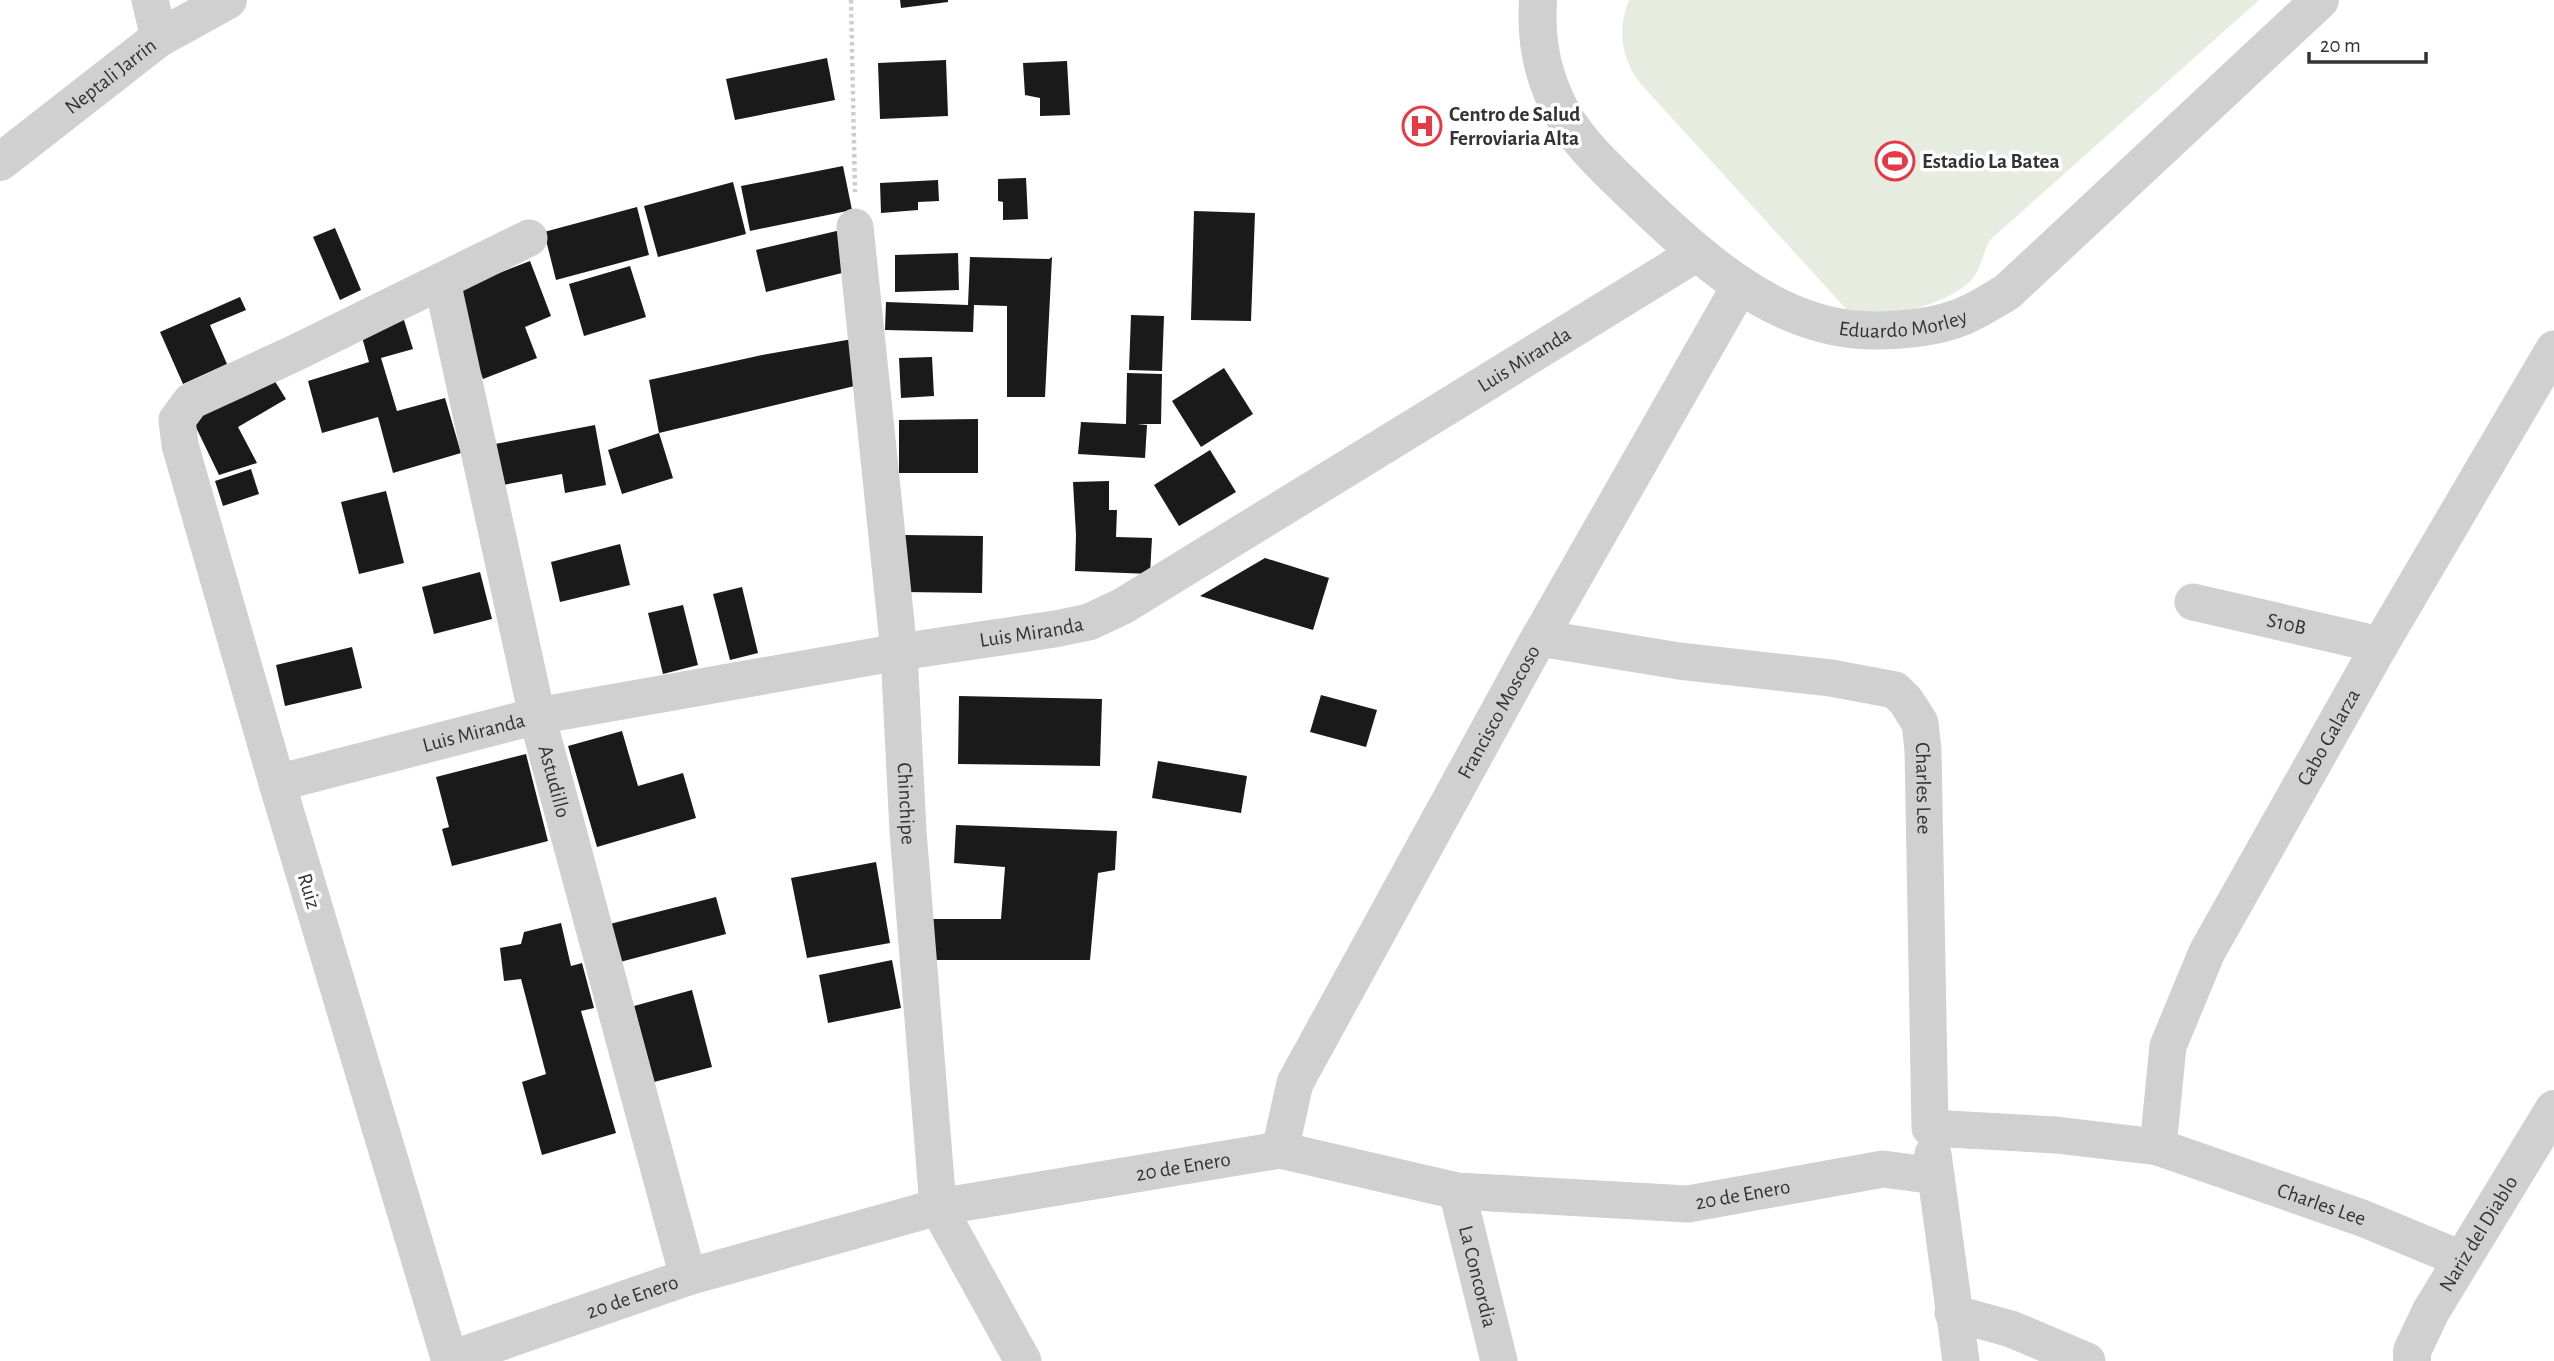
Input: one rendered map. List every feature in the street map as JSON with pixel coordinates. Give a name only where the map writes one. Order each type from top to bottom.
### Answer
[{"type":"street","points":[[150,0],[159,38]]},
{"type":"street","name":"Neptali Jarrin","points":[[0,162],[159,38],[228,0]]},
{"type":"street","name":"Eduardo Morley","points":[[1538,0],[1536,31],[1555,100],[1579,136],[1615,176],[1696,253],[1740,286],[1804,318],[1859,330],[1921,328],[1968,315],[2007,292],[2320,0]]},
{"type":"street","name":"Chinchipe","points":[[855,227],[899,652],[908,831],[938,1207],[1023,1361]]},
{"type":"street","points":[[442,281],[529,238]]},
{"type":"street","name":"Luis Miranda","points":[[277,783],[537,716],[899,652],[1089,622],[1123,606],[1696,253]]},
{"type":"street","name":"Ruiz","points":[[442,281],[191,401],[177,420],[180,445],[277,783],[449,1360]]},
{"type":"street","name":"Astudillo","points":[[442,281],[537,716],[688,1277]]},
{"type":"street","name":"Francisco Moscoso","points":[[1280,1150],[1295,1083],[1539,638],[1740,286]]},
{"type":"street","name":"Cabo Galarza","points":[[2158,1147],[2168,1046],[2207,952],[2380,645],[2554,349]]},
{"type":"street","name":"S10B","points":[[2193,602],[2380,645]]},
{"type":"street","name":"Charles Lee","points":[[1539,638],[1679,661],[1831,678],[1895,690],[1906,701],[1920,723],[1923,750],[1930,1128],[1961,1361]]},
{"type":"street","name":"Nariz del Diablo","points":[[2412,1361],[2412,1352],[2431,1311],[2554,1109]]},
{"type":"street","name":"Charles Lee","points":[[1930,1128],[2056,1135],[2158,1147],[2362,1218],[2461,1259]]},
{"type":"street","name":"20 de Enero","points":[[449,1360],[688,1277],[938,1207],[1280,1150],[1457,1191],[1688,1204],[1883,1169],[1936,1176]]},
{"type":"street","name":"La Concordia","points":[[1457,1191],[1499,1361]]},
{"type":"street","points":[[1953,1313],[2011,1329],[2087,1361]]},
{"type":"path","points":[[851,0],[855,227]]},
{"type":"shaded area","name":"Estadio La Batea","points":[[1629,0],[2259,0],[1990,240],[1978,270],[1966,285],[1927,305],[1886,314],[1849,312],[1639,82],[1628,62],[1623,42],[1623,22]]},
{"type":"building","points":[[900,0],[948,0],[948,2],[901,8]]},
{"type":"building","points":[[827,58],[835,100],[735,120],[726,79]]},
{"type":"building","points":[[946,60],[948,116],[880,119],[878,63]]},
{"type":"building","points":[[1067,61],[1070,115],[1040,116],[1040,98],[1025,95],[1023,63]]},
{"type":"building","points":[[843,166],[852,210],[750,231],[741,186]]},
{"type":"building","points":[[1026,178],[1028,219],[1003,220],[1003,202],[998,201],[998,179]]},
{"type":"building","points":[[938,180],[939,201],[918,202],[918,210],[881,213],[880,183]]},
{"type":"building","points":[[733,182],[746,234],[658,257],[644,206]]},
{"type":"building","points":[[637,207],[649,255],[556,280],[544,232]]},
{"type":"building","points":[[1194,211],[1255,213],[1251,321],[1191,320]]},
{"type":"building","points":[[335,228],[361,290],[340,300],[313,237]]},
{"type":"building","points":[[845,229],[854,270],[766,292],[756,250]]},
{"type":"building","points":[[958,253],[959,290],[895,292],[895,255]]},
{"type":"building","points":[[970,257],[1052,257],[1045,397],[1007,397],[1007,306],[974,305],[973,332],[885,330],[886,302],[968,305]]},
{"type":"building","points":[[530,261],[551,316],[525,327],[537,358],[483,379],[450,292]]},
{"type":"building","points":[[630,266],[646,317],[584,336],[569,284]]},
{"type":"building","points":[[240,297],[246,310],[210,325],[227,364],[183,384],[160,332]]},
{"type":"building","points":[[1131,315],[1164,316],[1162,371],[1129,370]]},
{"type":"building","points":[[403,317],[413,349],[381,358],[397,411],[445,398],[461,453],[393,473],[378,417],[322,433],[308,381],[369,362],[360,330]]},
{"type":"building","points":[[858,338],[867,383],[659,433],[649,380],[762,355]]},
{"type":"building","points":[[932,357],[934,396],[901,398],[899,358]]},
{"type":"building","points":[[1224,368],[1253,414],[1201,447],[1172,401]]},
{"type":"building","points":[[1127,373],[1162,374],[1161,424],[1137,424],[1147,425],[1145,458],[1078,454],[1081,422],[1126,424]]},
{"type":"building","points":[[271,375],[286,399],[238,427],[257,463],[219,475],[191,417]]},
{"type":"building","points":[[978,419],[978,473],[899,473],[899,420]]},
{"type":"building","points":[[595,425],[606,485],[565,493],[562,474],[503,485],[495,444]]},
{"type":"building","points":[[659,433],[673,478],[622,494],[608,450]]},
{"type":"building","points":[[1210,450],[1236,492],[1179,526],[1154,485]]},
{"type":"building","points":[[251,469],[259,494],[223,506],[215,481]]},
{"type":"building","points":[[1109,481],[1109,510],[1117,510],[1116,537],[1152,538],[1150,574],[1075,571],[1073,482]]},
{"type":"building","points":[[386,491],[404,563],[359,574],[341,502]]},
{"type":"building","points":[[904,535],[983,536],[982,593],[903,592]]},
{"type":"building","points":[[620,544],[630,585],[560,602],[551,562]]},
{"type":"building","points":[[1265,558],[1329,578],[1313,630],[1200,596]]},
{"type":"building","points":[[480,572],[492,619],[434,634],[422,587]]},
{"type":"building","points":[[742,587],[758,653],[730,660],[713,594]]},
{"type":"building","points":[[683,605],[698,665],[663,674],[648,613]]},
{"type":"building","points":[[352,647],[362,688],[285,706],[276,665]]},
{"type":"building","points":[[1321,695],[1377,710],[1366,747],[1310,732]]},
{"type":"building","points":[[959,696],[1102,699],[1100,766],[958,764]]},
{"type":"building","points":[[622,731],[638,786],[683,773],[696,818],[597,847],[568,746]]},
{"type":"building","points":[[526,754],[548,841],[452,866],[442,829],[449,827],[436,777]]},
{"type":"building","points":[[1158,761],[1247,776],[1241,813],[1152,798]]},
{"type":"building","points":[[956,825],[1117,831],[1115,870],[1098,873],[1090,960],[927,960],[927,919],[1001,919],[1005,867],[954,863]]},
{"type":"building","points":[[876,862],[890,943],[807,958],[791,878]]},
{"type":"building","points":[[716,897],[726,934],[620,962],[610,924]]},
{"type":"building","points":[[561,923],[571,966],[582,963],[594,1008],[581,1011],[616,1133],[542,1155],[522,1082],[546,1074],[521,979],[504,981],[500,948],[521,944],[524,932]]},
{"type":"building","points":[[892,960],[901,1008],[828,1023],[819,975]]},
{"type":"building","points":[[692,990],[712,1067],[654,1082],[634,1006]]},
{"type":"place","name":"Centro de Salud Ferroviaria Alta","points":[[1422,126]]},
{"type":"place","name":"Estadio La Batea","points":[[1895,161]]}]
